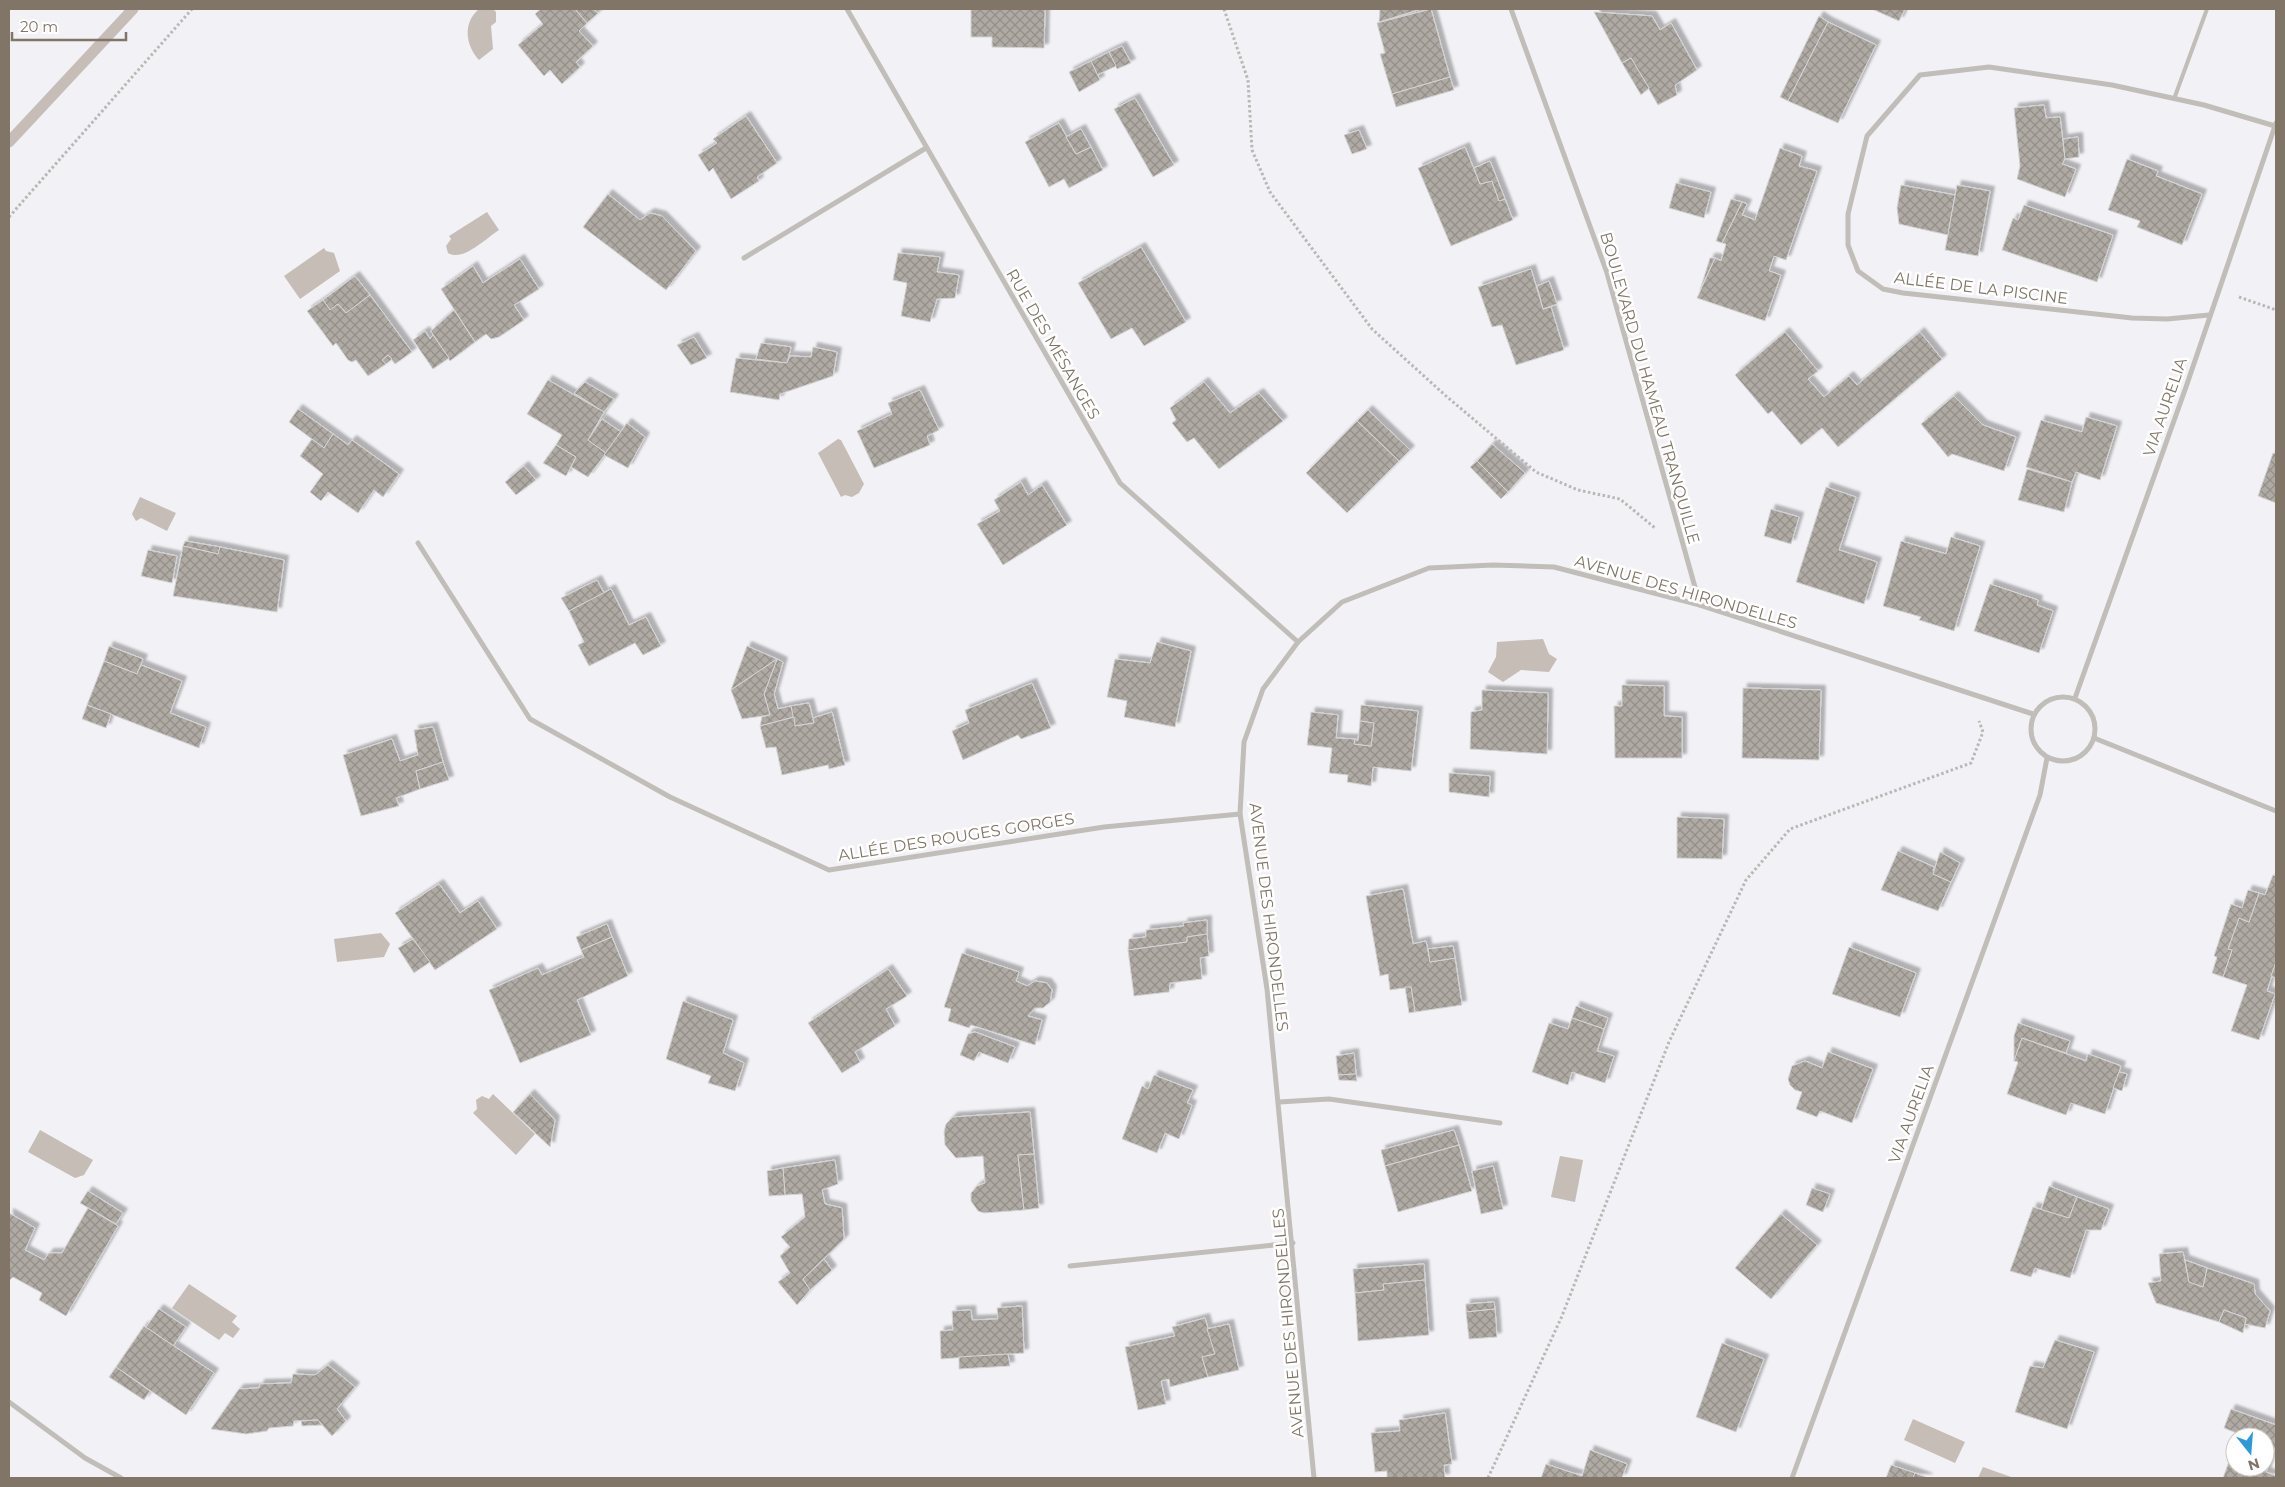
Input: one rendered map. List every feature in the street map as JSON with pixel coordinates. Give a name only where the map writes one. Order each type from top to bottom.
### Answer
[{"type":"street","name":"RUE DES MÉSANGES","points":[[847,9],[1120,483],[1298,642]]},
{"type":"street","name":"BOULEVARD DU HAMEAU TRANQUILLE","points":[[1511,9],[1607,274],[1700,605]]},
{"type":"street","name":"ALLÉE DE LA PISCINE","points":[[2209,315],[2167,319],[2132,318],[1903,293],[1883,288],[1858,272],[1848,245],[1848,214],[1867,136],[1920,75],[1989,66],[2112,85],[2276,124]]},
{"type":"street","name":"VIA AURELIA","points":[[2075,698],[2186,386],[2276,124]]},
{"type":"street","points":[[744,258],[926,148]]},
{"type":"street","name":"ALLÉE DES ROUGES GORGES","points":[[418,544],[530,719],[670,796],[829,870],[1104,827],[1240,814]]},
{"type":"street","name":"AVENUE DES HIRONDELLES","points":[[1314,1478],[1293,1243],[1267,990],[1240,814],[1244,742],[1263,689],[1298,642],[1342,602],[1429,568],[1494,564],[1554,567],[1700,605],[1970,695],[2033,714]]},
{"type":"street","points":[[2051,698],[2075,698],[2092,715],[2094,738],[2083,754],[2074,758],[2066,761],[2047,758],[2031,739],[2033,714],[2051,698]]},
{"type":"street","points":[[2094,738],[2276,811]]},
{"type":"street","name":"VIA AURELIA","points":[[1792,1478],[2040,795],[2047,758]]},
{"type":"street","points":[[1279,1102],[1329,1099],[1500,1123]]},
{"type":"street","points":[[1070,1266],[1293,1243]]},
{"type":"street","points":[[9,1402],[85,1458],[121,1478]]},
{"type":"lane","points":[[2174,99],[2207,9]]},
{"type":"path","points":[[9,217],[192,9]]},
{"type":"path","points":[[1224,9],[1248,80],[1252,150],[1270,192],[1372,329],[1446,396],[1536,472],[1578,490],[1620,499],[1639,517],[1684,548]]},
{"type":"path","points":[[2243,298],[2276,310]]},
{"type":"path","points":[[1488,1478],[1562,1316],[1669,1042],[1746,880],[1790,829],[1971,763],[1984,732],[1970,695]]},
{"type":"shaded area","points":[[479,9],[493,9],[496,12],[496,22],[491,26],[493,49],[479,60],[471,48],[468,28],[470,21]]},
{"type":"shaded area","points":[[487,212],[499,230],[467,252],[454,255],[448,253],[446,246],[451,239],[449,236]]},
{"type":"shaded area","points":[[324,248],[326,251],[334,253],[340,271],[300,299],[284,276]]},
{"type":"shaded area","points":[[838,439],[841,440],[864,484],[859,493],[852,497],[845,495],[841,497],[818,453]]},
{"type":"shaded area","points":[[140,497],[176,513],[167,531],[141,518],[136,521],[132,514]]},
{"type":"shaded area","points":[[1543,639],[1549,654],[1557,659],[1549,672],[1521,670],[1503,682],[1488,672],[1496,657],[1497,642]]},
{"type":"shaded area","points":[[381,933],[390,944],[384,957],[337,962],[334,939]]},
{"type":"shaded area","points":[[493,1094],[535,1134],[516,1155],[473,1113],[477,1109],[476,1100],[482,1096],[489,1099]]},
{"type":"shaded area","points":[[40,1130],[93,1160],[84,1175],[75,1178],[28,1152]]},
{"type":"shaded area","points":[[1560,1156],[1583,1160],[1575,1202],[1551,1197]]},
{"type":"shaded area","points":[[189,1284],[237,1316],[232,1322],[240,1329],[233,1338],[225,1333],[219,1340],[172,1308]]},
{"type":"shaded area","points":[[1913,1419],[1965,1442],[1955,1463],[1904,1440]]},
{"type":"shaded area","points":[[1983,1467],[2014,1478],[1978,1478]]},
{"type":"building","points":[[541,9],[575,9],[587,23],[579,31],[593,46],[576,62],[580,67],[562,84],[550,70],[544,76],[518,45],[543,24],[535,14]]},
{"type":"building","points":[[575,9],[593,9],[598,13],[587,23]]},
{"type":"building","points":[[971,9],[1045,9],[1044,48],[992,47],[992,37],[971,37]]},
{"type":"building","points":[[1380,9],[1421,9],[1379,22]]},
{"type":"building","points":[[1431,9],[1450,77],[1392,94],[1380,54],[1385,53],[1377,23]]},
{"type":"building","points":[[1872,9],[1905,9],[1899,21]]},
{"type":"building","points":[[1594,12],[1652,16],[1660,30],[1671,23],[1697,70],[1675,85],[1677,95],[1658,105],[1631,58],[1622,63]]},
{"type":"building","points":[[1819,16],[1828,22],[1788,101],[1780,97]]},
{"type":"building","points":[[1828,22],[1876,45],[1838,123],[1788,101]]},
{"type":"building","points":[[1122,46],[1131,63],[1117,69],[1109,52]]},
{"type":"building","points":[[1109,52],[1116,66],[1097,75],[1091,61]]},
{"type":"building","points":[[1631,58],[1649,88],[1641,95],[1622,63]]},
{"type":"building","points":[[1091,61],[1100,80],[1079,92],[1069,72]]},
{"type":"building","points":[[1450,77],[1454,90],[1396,107],[1392,94]]},
{"type":"building","points":[[1135,98],[1174,165],[1153,177],[1114,109]]},
{"type":"building","points":[[2044,105],[2046,118],[2060,117],[2065,159],[2062,164],[2076,169],[2065,197],[2017,179],[2020,166],[2014,108]]},
{"type":"building","points":[[746,116],[777,163],[757,177],[759,181],[731,199],[713,168],[709,172],[698,155],[717,143],[713,139]]},
{"type":"building","points":[[1059,123],[1076,154],[1091,147],[1103,170],[1069,188],[1064,179],[1049,187],[1025,142]]},
{"type":"building","points":[[1081,129],[1091,147],[1076,154],[1066,137]]},
{"type":"building","points":[[1359,130],[1367,149],[1352,154],[1344,135]]},
{"type":"building","points":[[2078,137],[2079,157],[2065,159],[2063,139]]},
{"type":"building","points":[[1465,147],[1480,184],[1492,181],[1499,201],[1505,199],[1513,220],[1451,246],[1418,168]]},
{"type":"building","points":[[1780,148],[1802,156],[1799,166],[1817,171],[1786,260],[1774,256],[1769,271],[1781,275],[1765,321],[1697,298],[1715,258],[1721,261],[1726,244],[1722,243],[1742,202],[1747,204],[1742,215],[1755,220]]},
{"type":"building","points":[[2127,159],[2158,171],[2156,176],[2202,194],[2182,245],[2137,227],[2140,221],[2108,210]]},
{"type":"building","points":[[1490,161],[1505,199],[1499,201],[1492,181],[1480,184],[1474,168]]},
{"type":"building","points":[[1676,183],[1711,192],[1704,218],[1669,208]]},
{"type":"building","points":[[1901,185],[1955,195],[1948,235],[1899,224],[1897,208]]},
{"type":"building","points":[[1957,185],[1990,191],[1978,256],[1945,250]]},
{"type":"building","points":[[608,194],[640,220],[650,213],[662,216],[696,251],[666,290],[583,227]]},
{"type":"building","points":[[1731,199],[1742,202],[1722,243],[1716,241]]},
{"type":"building","points":[[2024,205],[2113,235],[2097,282],[2002,250],[2013,218],[2018,220]]},
{"type":"building","points":[[1141,247],[1186,322],[1144,346],[1132,328],[1111,339],[1078,283]]},
{"type":"building","points":[[898,253],[940,257],[937,272],[959,275],[955,298],[937,299],[930,322],[901,316],[907,283],[893,280]]},
{"type":"building","points":[[1710,258],[1715,258],[1700,290]]},
{"type":"building","points":[[520,259],[539,289],[514,305],[524,320],[499,337],[491,339],[486,334],[475,342],[441,289],[473,266],[483,283]]},
{"type":"building","points":[[1531,269],[1543,309],[1551,307],[1564,350],[1516,365],[1502,325],[1492,327],[1478,287]]},
{"type":"building","points":[[355,276],[370,295],[346,313],[338,304],[330,310],[323,300]]},
{"type":"building","points":[[1549,281],[1557,304],[1543,309],[1537,286]]},
{"type":"building","points":[[370,295],[412,352],[395,364],[388,355],[382,360],[386,364],[368,376],[356,360],[352,362],[348,360],[336,343],[333,346],[307,311],[323,300],[330,310],[338,304],[346,313]]},
{"type":"building","points":[[454,310],[475,342],[450,361],[431,331]]},
{"type":"building","points":[[425,331],[430,339],[433,335],[449,358],[433,369],[413,340]]},
{"type":"building","points":[[1785,332],[1818,371],[1808,379],[1824,397],[1849,376],[1857,385],[1920,332],[1942,359],[1838,447],[1822,428],[1801,445],[1772,411],[1768,414],[1735,375]]},
{"type":"building","points":[[694,337],[707,358],[691,365],[677,345]]},
{"type":"building","points":[[761,343],[791,347],[787,363],[756,359]]},
{"type":"building","points":[[813,347],[837,352],[833,376],[780,394],[779,400],[730,392],[736,358],[787,363],[790,356],[811,357]]},
{"type":"building","points":[[388,355],[392,359],[386,364],[382,360]]},
{"type":"building","points":[[548,380],[604,412],[588,440],[606,453],[588,477],[571,467],[576,457],[556,445],[562,435],[527,414]]},
{"type":"building","points":[[585,382],[614,399],[604,412],[574,393]]},
{"type":"building","points":[[1204,382],[1230,413],[1259,393],[1283,421],[1219,469],[1194,438],[1187,442],[1172,423],[1176,420],[1170,408]]},
{"type":"building","points":[[920,390],[939,430],[927,436],[930,445],[874,468],[857,431],[892,414],[888,403]]},
{"type":"building","points":[[1954,396],[1983,425],[2016,437],[2004,471],[1952,454],[1948,457],[1921,424]]},
{"type":"building","points":[[298,409],[333,434],[324,448],[289,422]]},
{"type":"building","points":[[1368,410],[1410,450],[1399,461],[1357,421]]},
{"type":"building","points":[[2086,417],[2117,426],[2100,480],[2076,472],[2072,482],[2026,467],[2041,420],[2082,432]]},
{"type":"building","points":[[602,419],[621,432],[606,453],[588,440]]},
{"type":"building","points":[[1357,421],[1399,461],[1347,513],[1306,473]]},
{"type":"building","points":[[627,423],[645,437],[628,468],[604,455]]},
{"type":"building","points":[[333,434],[348,445],[352,440],[399,474],[383,497],[374,490],[358,513],[328,492],[321,501],[310,492],[323,474],[300,456],[312,439],[324,448]]},
{"type":"building","points":[[1492,444],[1525,473],[1508,492],[1477,461]]},
{"type":"building","points":[[556,445],[576,457],[566,476],[543,463]]},
{"type":"building","points":[[2273,453],[2276,454],[2276,503],[2258,496]]},
{"type":"building","points":[[1477,461],[1508,492],[1501,499],[1470,467]]},
{"type":"building","points":[[524,466],[536,480],[516,495],[505,482]]},
{"type":"building","points":[[2027,469],[2072,482],[2064,512],[2018,500]]},
{"type":"building","points":[[1021,482],[1028,495],[1042,485],[1067,525],[1003,565],[977,524],[1000,511],[994,500]]},
{"type":"building","points":[[1826,487],[1856,497],[1839,550],[1877,562],[1864,604],[1796,582]]},
{"type":"building","points":[[1771,509],[1799,517],[1791,544],[1764,536]]},
{"type":"building","points":[[1951,537],[1980,546],[1954,631],[1919,620],[1921,617],[1883,606],[1901,541],[1946,554]]},
{"type":"building","points":[[185,541],[220,547],[218,554],[183,546]]},
{"type":"building","points":[[183,546],[218,554],[220,547],[284,560],[277,612],[173,596]]},
{"type":"building","points":[[148,550],[177,556],[172,583],[141,576]]},
{"type":"building","points":[[597,580],[604,593],[569,611],[561,598]]},
{"type":"building","points":[[1990,584],[2038,600],[2037,605],[2053,611],[2039,653],[1974,631]]},
{"type":"building","points":[[611,589],[629,625],[646,617],[661,646],[643,655],[635,643],[589,666],[578,645],[584,642],[569,611]]},
{"type":"building","points":[[1157,642],[1191,651],[1175,727],[1124,717],[1127,701],[1107,697],[1115,659],[1150,663]]},
{"type":"building","points":[[109,646],[143,659],[137,674],[104,661]]},
{"type":"building","points":[[747,646],[777,659],[731,690]]},
{"type":"building","points":[[777,659],[783,662],[774,694],[778,709],[791,706],[794,717],[760,726],[762,717],[770,715],[764,694]]},
{"type":"building","points":[[777,659],[764,694],[770,715],[742,719],[731,690]]},
{"type":"building","points":[[104,661],[137,674],[141,665],[182,681],[170,713],[206,727],[199,748],[87,705]]},
{"type":"building","points":[[1032,683],[1051,728],[1021,739],[1018,735],[963,760],[952,731],[969,723],[965,710]]},
{"type":"building","points":[[1622,685],[1664,686],[1664,716],[1682,717],[1682,758],[1615,758],[1614,706],[1622,706]]},
{"type":"building","points":[[1743,688],[1821,690],[1819,760],[1742,758]]},
{"type":"building","points":[[1482,690],[1548,693],[1547,754],[1470,749],[1471,712],[1482,710]]},
{"type":"building","points":[[809,703],[814,723],[795,726],[791,706]]},
{"type":"building","points":[[87,705],[111,714],[106,728],[82,719]]},
{"type":"building","points":[[1361,705],[1418,711],[1411,771],[1373,767],[1371,786],[1347,782],[1348,775],[1329,773],[1332,748],[1307,745],[1311,712],[1338,715],[1336,738],[1355,739],[1354,744],[1371,746],[1374,723],[1360,721]]},
{"type":"building","points":[[832,712],[845,765],[829,769],[828,765],[782,775],[776,747],[766,748],[760,726],[794,717],[795,726],[814,723],[813,718]]},
{"type":"building","points":[[1360,721],[1374,723],[1371,746],[1354,744],[1355,739],[1358,741]]},
{"type":"building","points":[[433,727],[443,762],[416,771],[420,789],[396,798],[399,806],[361,816],[343,755],[392,739],[400,761],[418,755],[414,730]]},
{"type":"building","points":[[443,762],[449,780],[420,789],[416,771]]},
{"type":"building","points":[[1449,773],[1490,776],[1489,797],[1449,792]]},
{"type":"building","points":[[1677,817],[1724,819],[1722,859],[1677,858]]},
{"type":"building","points":[[1898,851],[1934,867],[1933,874],[1951,882],[1938,911],[1881,890]]},
{"type":"building","points":[[1940,852],[1960,863],[1951,882],[1933,874]]},
{"type":"building","points":[[2273,875],[2276,876],[2276,962],[2267,991],[2275,994],[2259,1040],[2231,1031],[2247,985],[2223,977],[2232,950],[2228,949],[2239,918],[2249,922],[2259,893],[2265,895]]},
{"type":"building","points":[[439,884],[460,913],[478,901],[497,929],[435,970],[395,913]]},
{"type":"building","points":[[1403,889],[1413,944],[1426,941],[1430,962],[1455,958],[1462,1005],[1415,1012],[1411,987],[1390,990],[1388,974],[1380,976],[1366,896]]},
{"type":"building","points":[[2248,890],[2259,893],[2249,922],[2239,918],[2228,949],[2232,950],[2223,977],[2212,973],[2217,957],[2214,956],[2231,904],[2242,908]]},
{"type":"building","points":[[1207,920],[1207,934],[1187,937],[1187,942],[1128,950],[1129,939],[1146,937],[1146,930],[1184,926],[1183,923]]},
{"type":"building","points":[[607,924],[612,937],[581,950],[576,937]]},
{"type":"building","points":[[1207,934],[1209,956],[1200,958],[1202,979],[1170,983],[1169,992],[1134,996],[1128,950],[1187,942],[1187,937]]},
{"type":"building","points":[[612,937],[628,976],[577,1000],[591,1035],[520,1063],[489,990],[538,968],[542,975],[584,957],[581,950]]},
{"type":"building","points":[[413,939],[430,962],[414,973],[398,948]]},
{"type":"building","points":[[1453,946],[1455,958],[1430,962],[1428,949]]},
{"type":"building","points":[[1849,947],[1916,973],[1900,1017],[1832,994]]},
{"type":"building","points":[[962,953],[1019,972],[1016,981],[1027,986],[1035,981],[1047,983],[1052,990],[1050,1002],[1043,1008],[1035,1008],[1028,1016],[1042,1020],[1035,1045],[971,1025],[969,1028],[948,1021],[951,1009],[944,1007]]},
{"type":"building","points":[[2276,962],[2276,978],[2271,976]]},
{"type":"building","points":[[888,969],[907,996],[886,1009],[895,1026],[855,1052],[860,1062],[842,1073],[808,1023]]},
{"type":"building","points":[[1405,987],[1411,987],[1415,1012],[1409,1013]]},
{"type":"building","points":[[683,1001],[733,1020],[723,1053],[744,1063],[735,1091],[708,1083],[711,1076],[666,1059]]},
{"type":"building","points":[[1576,1006],[1608,1018],[1604,1029],[1572,1018]]},
{"type":"building","points":[[1572,1018],[1604,1029],[1597,1051],[1614,1056],[1605,1083],[1572,1072],[1568,1085],[1532,1072],[1549,1023],[1568,1029]]},
{"type":"building","points":[[2018,1023],[2070,1041],[2066,1053],[2022,1038],[2014,1061],[2014,1036]]},
{"type":"building","points":[[975,1032],[1015,1047],[1008,1063],[979,1052],[974,1061],[960,1055],[968,1034]]},
{"type":"building","points":[[2022,1038],[2086,1061],[2088,1054],[2121,1066],[2105,1114],[2071,1103],[2066,1115],[2007,1094],[2018,1062],[2014,1061]]},
{"type":"building","points":[[1828,1052],[1873,1069],[1852,1123],[1820,1111],[1817,1117],[1796,1109],[1802,1092],[1795,1090],[1790,1085],[1788,1079],[1792,1066],[1805,1061],[1822,1068]]},
{"type":"building","points":[[1354,1053],[1356,1074],[1338,1075],[1336,1056]]},
{"type":"building","points":[[2119,1072],[2127,1074],[2122,1091],[2113,1088]]},
{"type":"building","points":[[1356,1074],[1357,1081],[1339,1080],[1338,1075]]},
{"type":"building","points":[[1154,1075],[1193,1090],[1187,1103],[1192,1105],[1179,1139],[1165,1133],[1157,1153],[1122,1139],[1142,1086],[1148,1089]]},
{"type":"building","points":[[530,1094],[555,1120],[550,1147],[513,1112]]},
{"type":"building","points":[[1030,1112],[1034,1154],[1018,1155],[1024,1210],[984,1213],[978,1211],[971,1201],[971,1193],[977,1186],[985,1183],[983,1156],[956,1158],[945,1145],[944,1132],[946,1124],[953,1117]]},
{"type":"building","points":[[1454,1130],[1459,1145],[1385,1166],[1381,1150]]},
{"type":"building","points":[[1459,1145],[1472,1191],[1398,1212],[1385,1166]]},
{"type":"building","points":[[1034,1154],[1039,1208],[1024,1210],[1018,1155]]},
{"type":"building","points":[[835,1160],[838,1184],[822,1190],[825,1204],[842,1208],[844,1239],[803,1279],[810,1290],[797,1305],[778,1282],[790,1273],[780,1256],[790,1247],[781,1237],[805,1217],[802,1194],[785,1195],[783,1168]]},
{"type":"building","points":[[1493,1166],[1503,1209],[1481,1214],[1472,1171]]},
{"type":"building","points":[[783,1168],[785,1195],[769,1196],[767,1171]]},
{"type":"building","points":[[2049,1186],[2077,1197],[2069,1218],[2041,1210]]},
{"type":"building","points":[[1812,1188],[1830,1194],[1823,1212],[1806,1205]]},
{"type":"building","points":[[88,1191],[123,1213],[116,1224],[80,1203]]},
{"type":"building","points":[[2077,1197],[2109,1209],[2101,1230],[2086,1230],[2070,1278],[2035,1268],[2031,1277],[2010,1271],[2033,1207],[2069,1218]]},
{"type":"building","points":[[88,1208],[118,1226],[66,1316],[39,1300],[42,1293],[13,1277],[9,1281],[9,1213],[35,1228],[25,1250],[44,1260],[49,1253],[62,1253]]},
{"type":"building","points":[[1781,1214],[1817,1245],[1771,1299],[1735,1268]]},
{"type":"building","points":[[2183,1252],[2189,1282],[2203,1287],[2207,1268],[2254,1284],[2255,1294],[2270,1311],[2265,1328],[2245,1324],[2246,1318],[2224,1310],[2219,1322],[2156,1303],[2148,1283],[2161,1281],[2159,1254]]},
{"type":"building","points":[[824,1259],[832,1270],[810,1290],[803,1279]]},
{"type":"building","points":[[2185,1260],[2207,1268],[2203,1287],[2189,1282]]},
{"type":"building","points":[[1424,1264],[1425,1280],[1383,1284],[1384,1290],[1355,1293],[1353,1269]]},
{"type":"building","points":[[1425,1280],[1429,1335],[1358,1341],[1355,1293],[1384,1290],[1383,1284]]},
{"type":"building","points":[[1494,1302],[1495,1309],[1466,1312],[1466,1304]]},
{"type":"building","points":[[1022,1306],[1024,1353],[941,1359],[940,1331],[953,1330],[952,1311],[971,1310],[972,1320],[998,1319],[997,1308]]},
{"type":"building","points":[[159,1309],[186,1327],[173,1346],[146,1327]]},
{"type":"building","points":[[1495,1309],[1497,1337],[1469,1339],[1466,1312]]},
{"type":"building","points":[[2224,1310],[2246,1318],[2243,1333],[2219,1322]]},
{"type":"building","points":[[1205,1318],[1215,1354],[1202,1357],[1208,1377],[1170,1387],[1169,1379],[1161,1381],[1166,1404],[1138,1410],[1125,1347],[1175,1336],[1172,1327]]},
{"type":"building","points":[[1229,1324],[1239,1370],[1208,1377],[1202,1357],[1215,1354],[1207,1329]]},
{"type":"building","points":[[144,1326],[214,1373],[186,1415],[116,1367]]},
{"type":"building","points":[[2055,1340],[2094,1352],[2067,1429],[2015,1412],[2030,1366],[2043,1368]]},
{"type":"building","points":[[1722,1343],[1764,1359],[1736,1432],[1696,1417]]},
{"type":"building","points":[[1008,1354],[1010,1366],[959,1369],[959,1357]]},
{"type":"building","points":[[328,1365],[355,1387],[337,1409],[346,1421],[332,1436],[318,1420],[294,1421],[293,1426],[269,1428],[267,1431],[246,1434],[211,1429],[239,1389],[259,1388],[260,1384],[291,1383],[293,1374],[315,1375]]},
{"type":"building","points":[[116,1367],[150,1391],[144,1400],[109,1377]]},
{"type":"building","points":[[2231,1409],[2276,1425],[2276,1445],[2275,1448],[2275,1427],[2224,1428]]},
{"type":"building","points":[[1445,1413],[1452,1464],[1444,1465],[1445,1478],[1387,1478],[1387,1471],[1375,1472],[1371,1433],[1400,1431],[1399,1420]]},
{"type":"building","points":[[318,1420],[322,1425],[302,1426],[301,1421]]},
{"type":"building","points":[[1590,1450],[1627,1464],[1622,1478],[1541,1478],[1546,1464],[1582,1476]]},
{"type":"building","points":[[1891,1465],[1915,1473],[1913,1478],[1886,1478]]},
{"type":"building","points":[[2225,1472],[2225,1477],[2276,1476],[2276,1478],[2223,1478]]},
{"type":"building","points":[[1915,1473],[1928,1478],[1913,1478]]},
{"type":"waterway","points":[[9,142],[133,9]]}]
